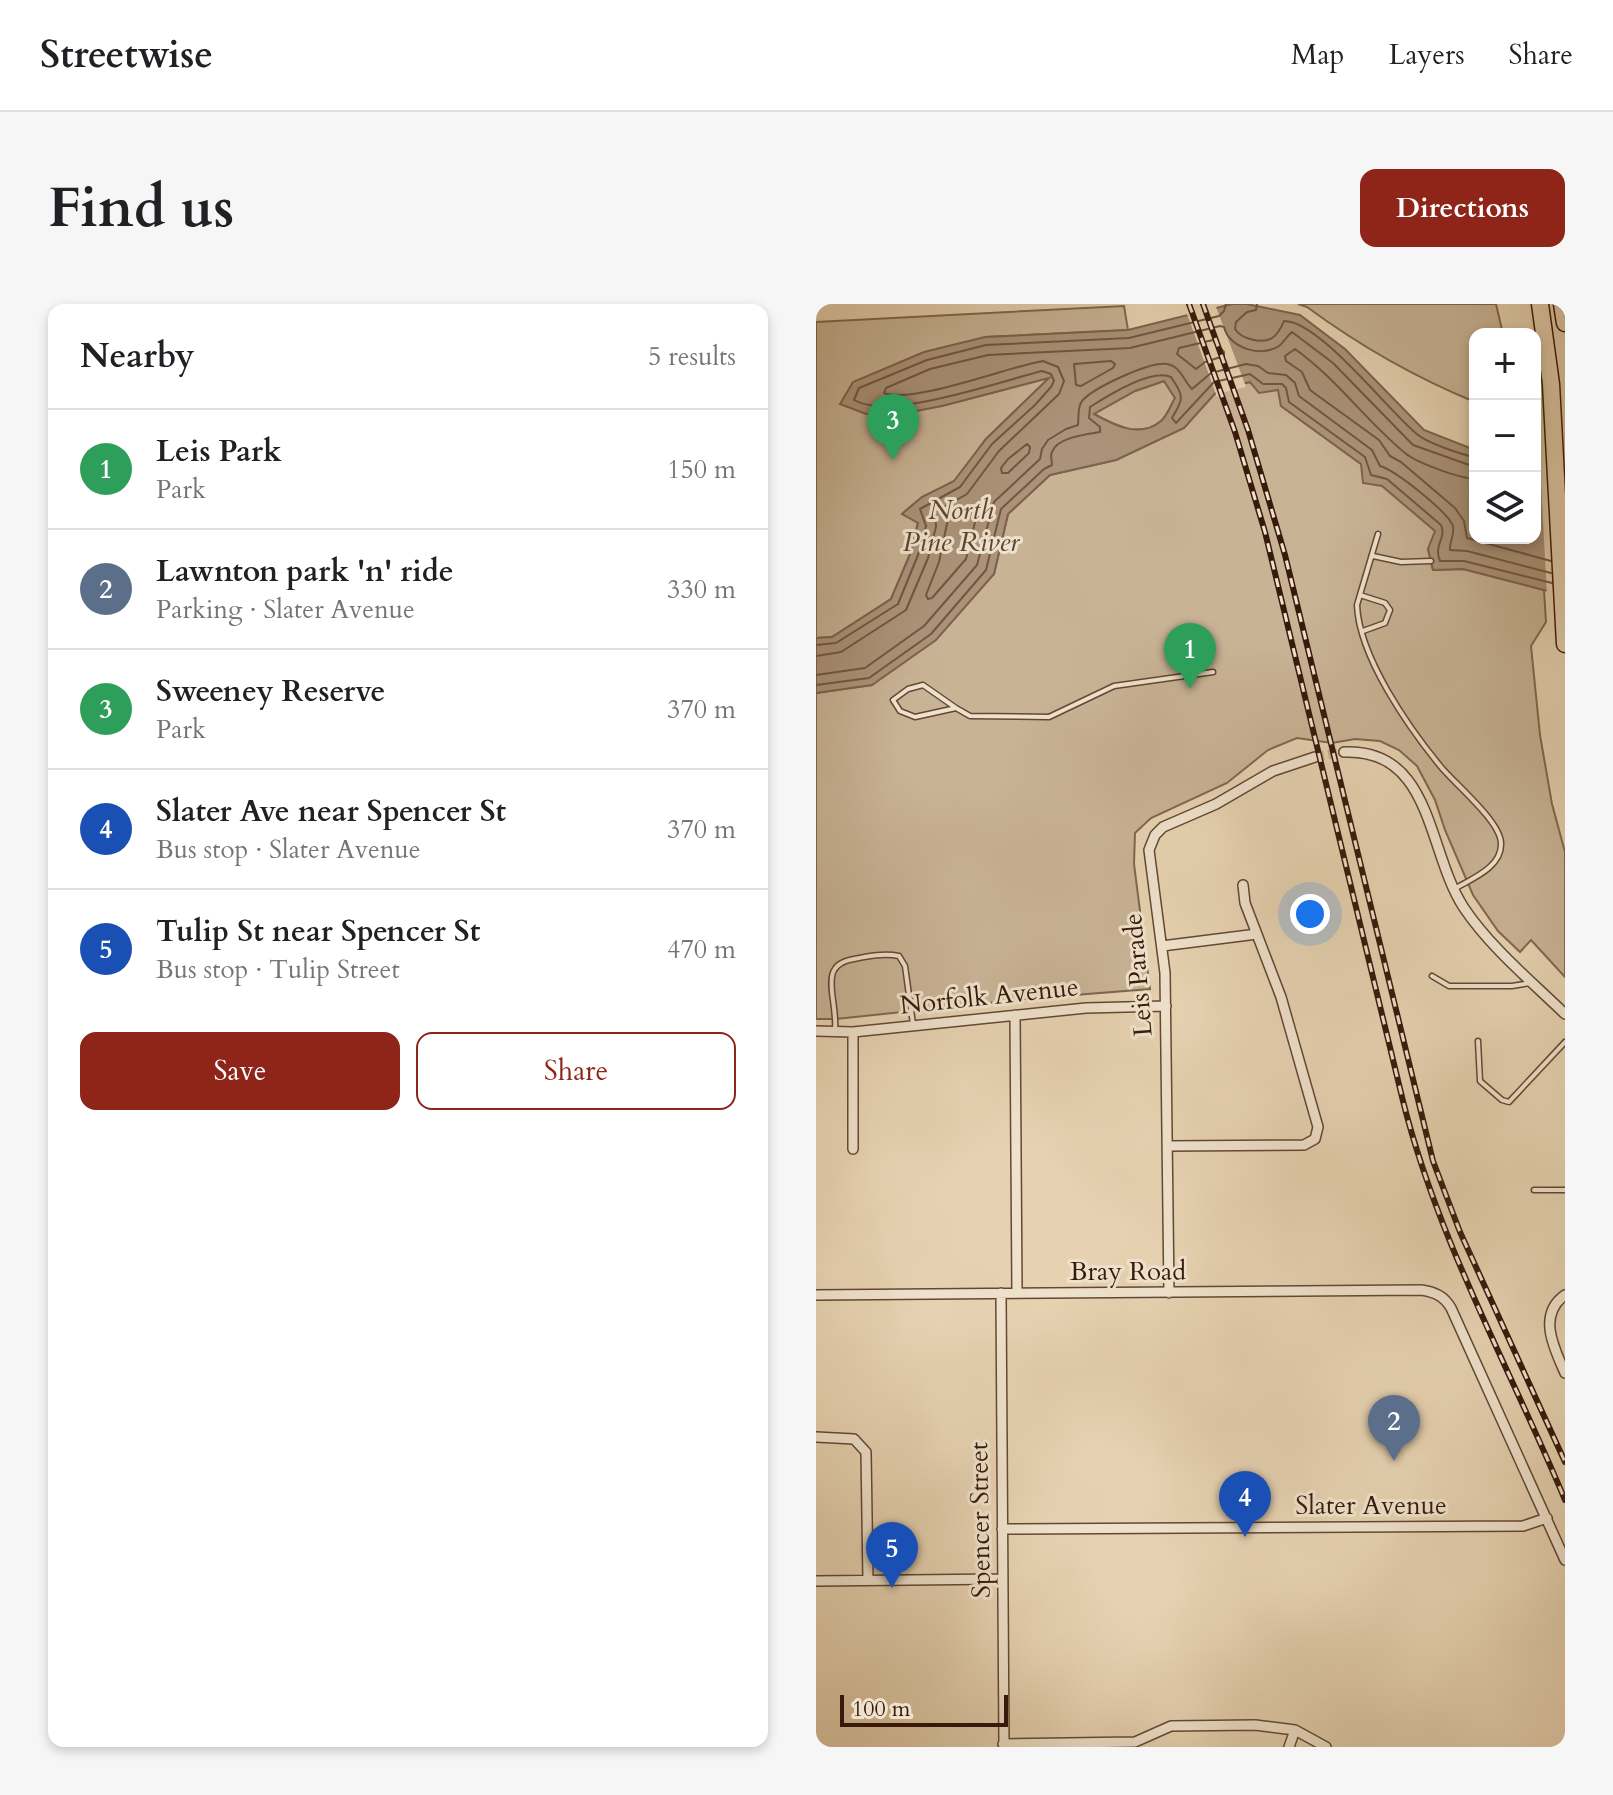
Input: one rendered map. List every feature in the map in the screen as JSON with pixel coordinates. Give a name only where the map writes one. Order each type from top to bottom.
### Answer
[{"type":"highway","points":[[1540,304],[1548,352],[1565,644]]},
{"type":"highway","points":[[1562,304],[1565,323]]},
{"type":"street","points":[[1344,752],[1359,751],[1380,756],[1404,773],[1424,810],[1454,889],[1483,932],[1565,1014]]},
{"type":"street","name":"Leis Parade","points":[[1169,1293],[1166,1006],[1162,946],[1149,850],[1155,835],[1163,827],[1204,811],[1273,771],[1315,757]]},
{"type":"street","points":[[1168,1146],[1304,1145],[1315,1139],[1318,1127],[1285,1011],[1245,903],[1243,885]]},
{"type":"street","points":[[1162,946],[1257,934]]},
{"type":"street","name":"Norfolk Avenue","points":[[816,1031],[853,1032],[1086,1008],[1166,1006]]},
{"type":"street","points":[[1015,1015],[1017,1293]]},
{"type":"street","points":[[853,1032],[853,1149]]},
{"type":"street","name":"Bray Road","points":[[816,1295],[1421,1290],[1439,1294],[1451,1308],[1547,1518]]},
{"type":"street","name":"Spencer Street","points":[[1001,1293],[1004,1745]]},
{"type":"street","points":[[1565,1295],[1555,1304],[1549,1318],[1553,1345],[1565,1373]]},
{"type":"street","points":[[816,1437],[850,1438],[860,1443],[866,1452],[868,1580]]},
{"type":"street","points":[[1547,1518],[1565,1560]]},
{"type":"street","name":"Slater Avenue","points":[[1002,1529],[1523,1526],[1547,1518]]},
{"type":"street","points":[[816,1581],[1003,1579]]},
{"type":"street","points":[[1004,1745],[1144,1744],[1162,1729],[1176,1725],[1265,1725],[1295,1730],[1326,1747]]},
{"type":"street","points":[[1289,1747],[1295,1730]]},
{"type":"lane","points":[[1378,534],[1358,610],[1380,674],[1411,728],[1498,831],[1501,849],[1493,864],[1454,889]]},
{"type":"lane","points":[[1373,556],[1401,562],[1431,561]]},
{"type":"lane","points":[[1360,595],[1385,603],[1390,610],[1385,623],[1363,631]]},
{"type":"lane","points":[[956,708],[915,717],[900,711],[893,700],[908,689],[923,685],[970,716],[1049,717],[1114,686],[1213,672]]},
{"type":"lane","points":[[835,1031],[830,968],[837,961],[888,954],[899,956],[905,966],[913,1026]]},
{"type":"lane","points":[[1432,976],[1449,986],[1512,986],[1532,982]]},
{"type":"lane","points":[[1478,1041],[1480,1081],[1502,1100],[1509,1102],[1565,1042]]},
{"type":"lane","points":[[1534,1190],[1565,1190]]},
{"type":"shaded area","points":[[1298,304],[1496,304],[1502,328],[1469,328],[1469,399],[1388,360]]},
{"type":"shaded area","points":[[1124,306],[1128,330],[985,337],[942,406],[1050,377],[986,439],[954,482],[922,497],[903,513],[918,522],[911,552],[891,599],[832,637],[816,638],[816,322]]},
{"type":"shaded area","points":[[1164,381],[1175,398],[1163,419],[1153,426],[1136,430],[1094,414],[1135,391]]},
{"type":"shaded area","points":[[1251,382],[1279,390],[1281,406],[1361,464],[1436,531],[1428,549],[1433,570],[1463,569],[1544,590],[1546,622],[1531,646],[1540,735],[1552,804],[1565,852],[1565,977],[1531,940],[1520,952],[1498,931],[1473,895],[1435,800],[1417,766],[1399,750],[1380,741],[1355,739],[1332,743],[1297,738],[1268,750],[1227,783],[1151,818],[1135,833],[1134,864],[1150,989],[816,1019],[816,693],[872,685],[994,574],[1008,514],[1050,475],[1116,460],[1184,428],[1219,389]]},
{"type":"water","name":"North Pine River","points":[[1232,304],[1300,315],[1345,349],[1424,430],[1469,448],[1469,544],[1541,544],[1541,468],[1565,474],[1565,593],[1463,569],[1433,570],[1428,549],[1435,531],[1382,486],[1363,483],[1361,464],[1281,406],[1278,390],[1259,393],[1250,382],[1219,389],[1184,428],[1116,460],[1050,475],[1008,514],[994,574],[936,640],[872,685],[816,693],[816,638],[832,637],[891,599],[911,552],[918,523],[902,514],[922,497],[954,481],[986,439],[1049,378],[906,413],[866,414],[840,404],[853,382],[924,352],[985,337],[1128,330]],"holes":[[[1164,381],[1175,398],[1167,413],[1153,426],[1136,430],[1118,426],[1094,414],[1135,391]]]},
{"type":"pier","points":[[1215,304],[1246,387],[1221,393],[1217,397],[1186,311]]},
{"type":"pier","points":[[1541,465],[1563,470],[1565,597],[1547,595]]},
{"type":"tunnel","points":[[1315,757],[1344,752]]},
{"type":"railway","points":[[1189,304],[1235,432],[1265,532],[1418,1153],[1435,1204],[1476,1304],[1565,1500]]},
{"type":"railway","points":[[1203,304],[1248,430],[1285,555],[1433,1161],[1460,1232],[1565,1462]]},
{"type":"place","name":"Sweeney Reserve","points":[[893,460]]},
{"type":"place","name":"Leis Park","points":[[1190,689]]},
{"type":"place","name":"Lawnton park 'n' ride","points":[[1394,1461]]},
{"type":"place","name":"Slater Ave near Spencer St","points":[[1245,1537]]},
{"type":"place","name":"Tulip St near Spencer St","points":[[892,1588]]}]
